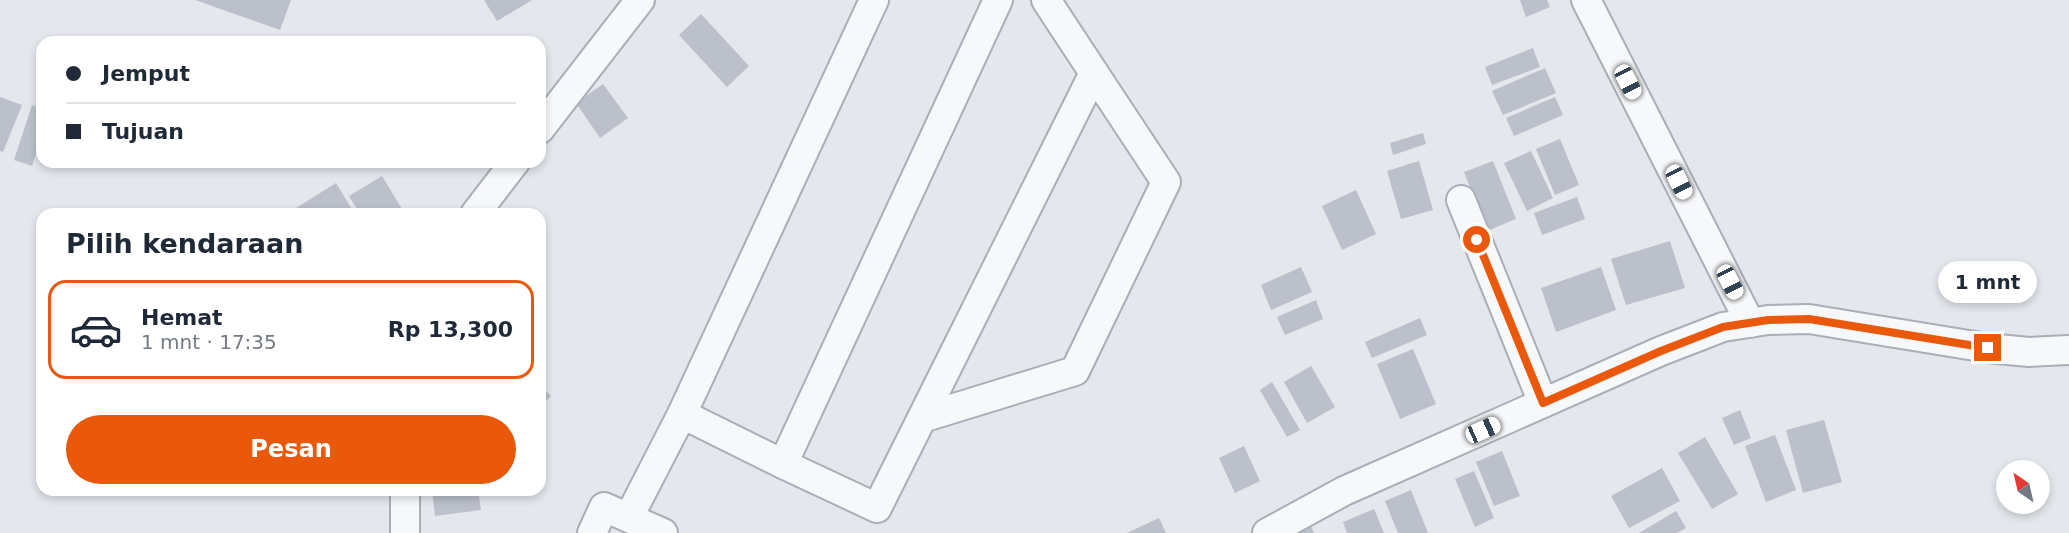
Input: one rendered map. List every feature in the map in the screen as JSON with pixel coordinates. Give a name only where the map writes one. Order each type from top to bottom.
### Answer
[{"type":"street","points":[[546,121],[640,0]]},
{"type":"street","points":[[629,517],[682,414],[874,0]]},
{"type":"street","points":[[783,464],[998,0]]},
{"type":"street","points":[[922,418],[1076,371],[1166,182],[1046,0]]},
{"type":"street","points":[[1586,0],[1750,323]]},
{"type":"street","points":[[682,414],[877,508],[1094,73]]},
{"type":"street","points":[[480,208],[510,168]]},
{"type":"street","points":[[1461,200],[1543,403]]},
{"type":"street","points":[[1267,533],[1344,492],[1661,351],[1723,327],[1768,320],[1809,319],[1988,348],[2029,352],[2069,350]]},
{"type":"street","points":[[405,496],[405,533]]},
{"type":"street","points":[[592,533],[604,507],[663,533]]},
{"type":"building","points":[[195,0],[291,0],[280,30]]},
{"type":"building","points":[[484,0],[532,0],[497,21]]},
{"type":"building","points":[[1520,0],[1547,0],[1550,7],[1526,17]]},
{"type":"building","points":[[701,14],[749,66],[727,87],[679,35]]},
{"type":"building","points":[[1533,48],[1540,67],[1492,85],[1485,67]]},
{"type":"building","points":[[1545,68],[1556,93],[1503,115],[1492,91]]},
{"type":"building","points":[[603,84],[628,118],[600,138],[576,103]]},
{"type":"building","points":[[0,97],[22,105],[3,152],[0,151]]},
{"type":"building","points":[[1555,97],[1563,115],[1514,136],[1506,118]]},
{"type":"building","points":[[32,105],[36,107],[36,154],[32,166],[14,160]]},
{"type":"building","points":[[1423,133],[1426,144],[1393,155],[1390,143]]},
{"type":"building","points":[[1560,139],[1579,185],[1555,195],[1536,149]]},
{"type":"building","points":[[1531,151],[1553,198],[1527,211],[1504,163]]},
{"type":"building","points":[[1419,161],[1433,210],[1401,219],[1387,171]]},
{"type":"building","points":[[1493,161],[1516,219],[1487,231],[1464,172]]},
{"type":"building","points":[[382,176],[401,208],[356,208],[349,196]]},
{"type":"building","points":[[336,183],[351,208],[296,208]]},
{"type":"building","points":[[1356,190],[1376,234],[1342,250],[1322,206]]},
{"type":"building","points":[[1577,197],[1585,219],[1542,235],[1534,213]]},
{"type":"building","points":[[1670,241],[1685,288],[1626,305],[1611,259]]},
{"type":"building","points":[[1301,267],[1312,292],[1271,310],[1261,285]]},
{"type":"building","points":[[1601,267],[1616,310],[1556,332],[1541,288]]},
{"type":"building","points":[[1316,300],[1323,319],[1285,335],[1277,317]]},
{"type":"building","points":[[1420,318],[1427,335],[1372,358],[1365,342]]},
{"type":"building","points":[[1413,349],[1436,404],[1400,419],[1377,364]]},
{"type":"building","points":[[1311,366],[1335,407],[1307,423],[1284,382]]},
{"type":"building","points":[[1272,382],[1300,430],[1287,437],[1260,390]]},
{"type":"building","points":[[546,391],[551,396],[546,401]]},
{"type":"building","points":[[1740,410],[1751,438],[1734,445],[1722,418]]},
{"type":"building","points":[[1824,420],[1842,482],[1803,493],[1786,430]]},
{"type":"building","points":[[1775,435],[1796,490],[1766,502],[1745,446]]},
{"type":"building","points":[[1705,437],[1738,494],[1712,509],[1678,453]]},
{"type":"building","points":[[1244,446],[1260,481],[1235,493],[1219,458]]},
{"type":"building","points":[[1502,451],[1520,496],[1494,506],[1476,462]]},
{"type":"building","points":[[1662,468],[1680,501],[1629,528],[1611,496]]},
{"type":"building","points":[[1474,471],[1494,518],[1475,527],[1455,479]]},
{"type":"building","points":[[1411,490],[1428,533],[1398,533],[1385,501]]},
{"type":"building","points":[[433,496],[479,496],[481,510],[435,516]]},
{"type":"building","points":[[1374,509],[1384,533],[1347,533],[1343,522]]},
{"type":"building","points":[[1676,511],[1686,528],[1677,533],[1639,533]]},
{"type":"building","points":[[1159,518],[1166,533],[1127,533]]},
{"type":"building","points":[[1311,526],[1314,533],[1294,533]]},
{"type":"route","points":[[1477,240],[1543,403],[1661,351],[1723,327],[1768,320],[1809,319],[1988,348]]}]
